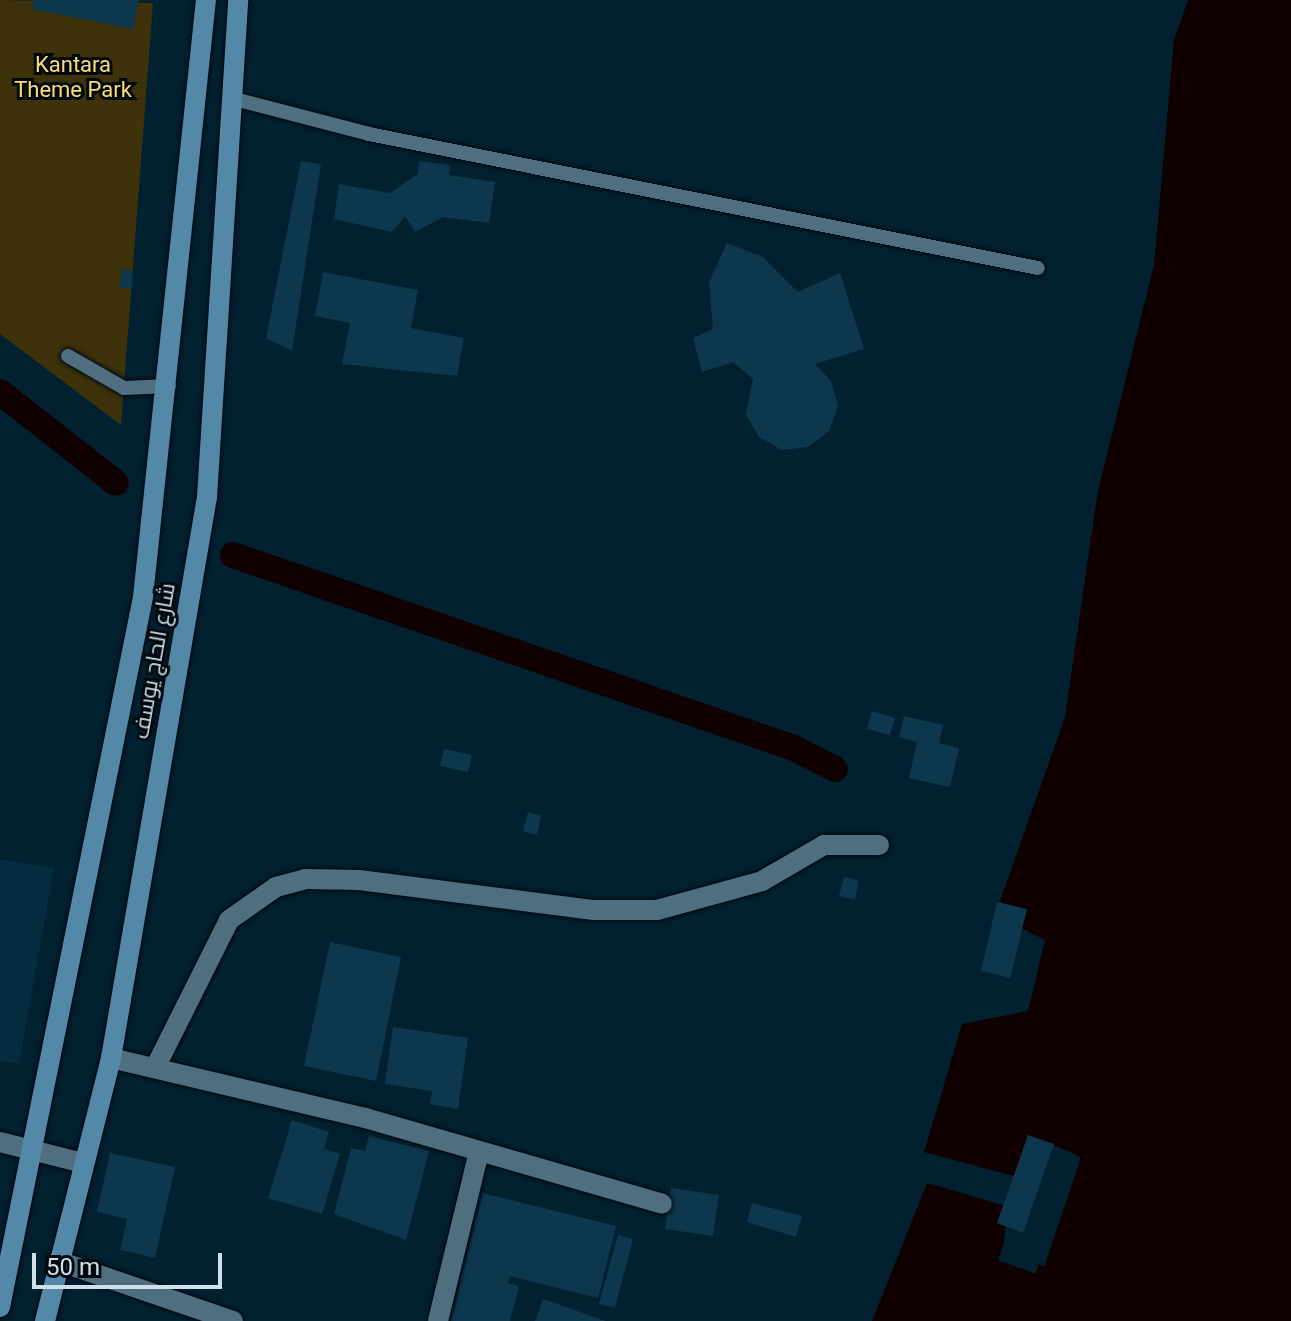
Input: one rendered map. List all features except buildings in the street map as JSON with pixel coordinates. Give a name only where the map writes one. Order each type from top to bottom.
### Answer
[{"type":"main road","name":"شارع الحاج يوسف","points":[[0,1307],[34,1151],[143,597],[169,386],[206,0]]},
{"type":"main road","name":"شارع الحاج يوسف","points":[[45,1321],[79,1162],[111,1058],[207,497],[238,0]]},
{"type":"street","points":[[155,1068],[229,920],[276,887],[305,879],[359,880],[594,910],[657,910],[762,881],[824,845],[879,845]]},
{"type":"street","points":[[111,1058],[479,1152],[662,1204]]},
{"type":"street","points":[[0,1142],[79,1162]]},
{"type":"street","points":[[438,1321],[479,1152]]},
{"type":"street","points":[[58,1261],[233,1321]]},
{"type":"lane","points":[[231,98],[369,134],[1038,268]]},
{"type":"lane","points":[[68,356],[124,388],[169,386]]},
{"type":"shaded area","points":[[1188,0],[1291,0],[1291,1321],[872,1321],[927,1183],[1009,1207],[1003,1247],[1044,1267],[1081,1157],[1042,1140],[1018,1177],[924,1152],[962,1024],[1028,1011],[1045,940],[995,915],[1065,717],[1098,490],[1154,265],[1174,40]]},
{"type":"shaded area","points":[[0,859],[54,868],[19,1064],[0,1060]]},
{"type":"green space","name":"Kantara Theme Park","points":[[0,0],[153,3],[121,425],[0,334]]},
{"type":"pier","points":[[1010,1225],[1007,1245],[1040,1261],[1035,1274],[998,1260]]},
{"type":"waterway","points":[[0,392],[116,483]]},
{"type":"waterway","points":[[233,555],[794,748],[835,769]]}]
